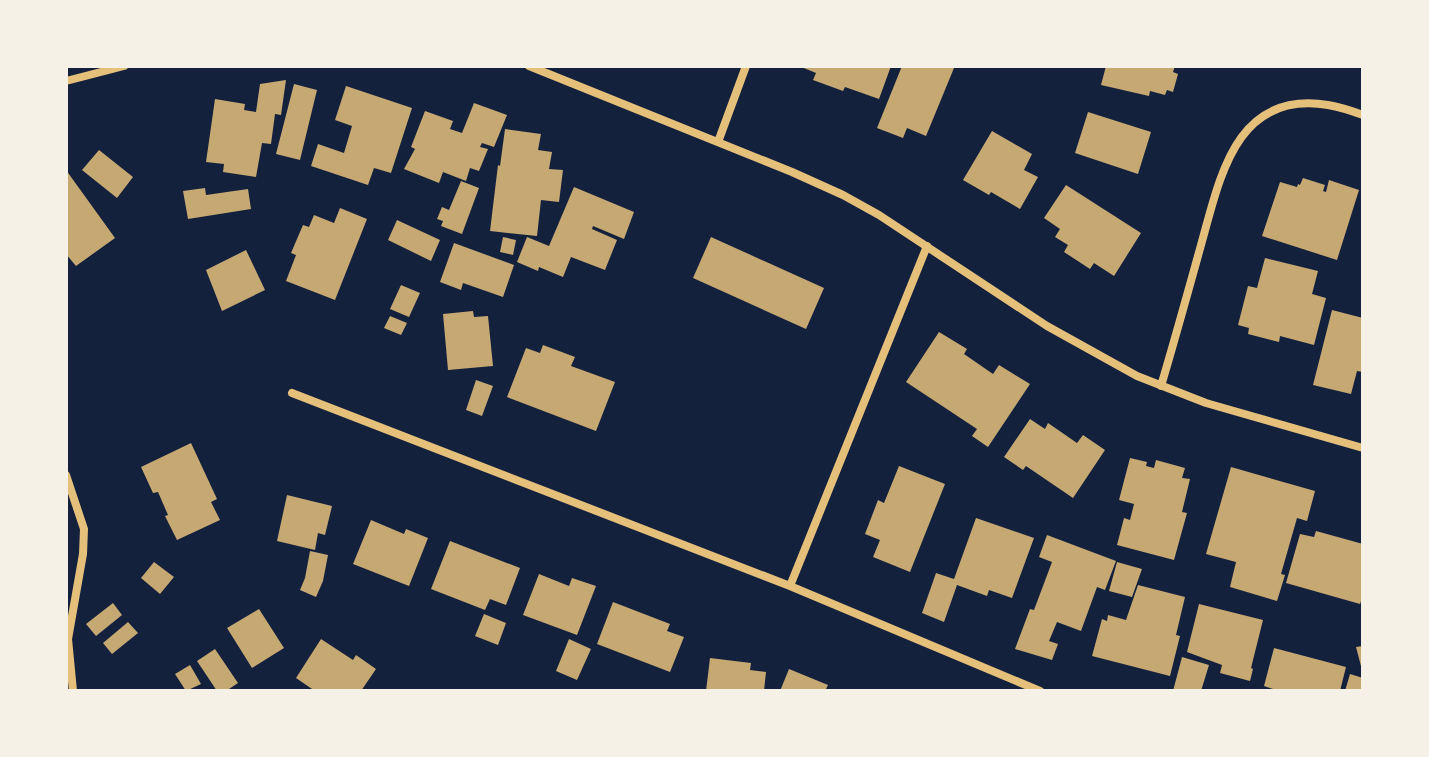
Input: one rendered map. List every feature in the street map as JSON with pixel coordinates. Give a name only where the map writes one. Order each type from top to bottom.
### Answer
[{"type":"street","points":[[66,81],[124,66]]},
{"type":"street","points":[[529,66],[843,195],[927,246],[1047,326],[1110,362],[1161,386],[1206,403],[1363,448]]},
{"type":"street","points":[[718,142],[746,66]]},
{"type":"street","points":[[1161,386],[1223,166],[1244,132],[1261,118],[1289,105],[1328,105],[1363,115]]},
{"type":"street","points":[[790,586],[927,246]]},
{"type":"street","points":[[292,393],[790,586],[1040,691]]},
{"type":"street","points":[[66,475],[84,529],[83,554],[68,639],[73,691]]},
{"type":"building","points":[[799,66],[891,66],[879,99],[813,80],[816,73]]},
{"type":"building","points":[[902,66],[954,68],[926,136],[907,128],[903,138],[877,128]]},
{"type":"building","points":[[1106,66],[1175,66],[1173,72],[1178,74],[1173,92],[1167,90],[1165,95],[1150,91],[1149,96],[1101,85]]},
{"type":"building","points":[[286,80],[281,115],[275,114],[271,144],[262,143],[256,177],[223,172],[224,164],[206,162],[215,99],[245,104],[244,110],[256,112],[260,84]]},
{"type":"building","points":[[294,84],[317,90],[300,160],[276,154]]},
{"type":"building","points":[[346,86],[412,108],[391,173],[374,168],[368,185],[311,166],[318,144],[344,153],[352,126],[335,120]]},
{"type":"building","points":[[474,103],[507,115],[494,147],[482,143],[480,147],[488,149],[479,171],[470,168],[466,181],[443,172],[439,183],[404,169],[415,149],[411,147],[425,111],[453,121],[450,129],[462,133]]},
{"type":"building","points":[[1088,112],[1151,132],[1138,174],[1075,153]]},
{"type":"building","points":[[505,129],[541,134],[538,150],[552,152],[549,169],[563,170],[559,202],[541,200],[537,236],[490,231]]},
{"type":"building","points":[[992,131],[1032,154],[1024,170],[1038,177],[1020,209],[963,180]]},
{"type":"building","points":[[99,150],[133,177],[117,198],[82,170]]},
{"type":"building","points":[[66,170],[115,238],[76,266],[66,254]]},
{"type":"building","points":[[1303,178],[1325,185],[1323,191],[1326,192],[1329,180],[1359,190],[1337,260],[1262,236],[1280,182],[1297,187]]},
{"type":"building","points":[[461,181],[479,188],[462,234],[441,226],[443,221],[437,219],[442,207],[449,210]]},
{"type":"building","points":[[1066,185],[1141,233],[1114,276],[1094,263],[1090,269],[1064,252],[1068,245],[1055,237],[1060,229],[1044,218]]},
{"type":"building","points":[[574,187],[634,212],[624,239],[593,226],[592,229],[617,240],[605,270],[571,257],[563,277],[517,262],[527,237],[549,246]]},
{"type":"building","points":[[205,188],[206,195],[248,189],[251,209],[188,219],[183,191]]},
{"type":"building","points":[[340,208],[367,219],[335,300],[286,281],[296,255],[291,253],[303,225],[309,227],[314,215],[334,223]]},
{"type":"building","points":[[397,220],[440,240],[431,261],[388,240]]},
{"type":"building","points":[[503,237],[516,240],[513,255],[500,252]]},
{"type":"building","points":[[711,237],[824,288],[806,329],[693,278]]},
{"type":"building","points":[[454,243],[514,265],[503,297],[463,283],[461,290],[440,282]]},
{"type":"building","points":[[246,250],[265,290],[222,311],[206,270]]},
{"type":"building","points":[[1265,258],[1318,271],[1312,294],[1326,298],[1314,345],[1280,336],[1279,342],[1248,334],[1249,328],[1238,325],[1248,286],[1257,288]]},
{"type":"building","points":[[401,285],[420,293],[409,317],[390,309]]},
{"type":"building","points":[[1332,310],[1363,318],[1363,372],[1357,371],[1351,394],[1313,385]]},
{"type":"building","points":[[473,311],[474,317],[488,316],[493,366],[448,370],[443,314]]},
{"type":"building","points":[[390,316],[407,323],[401,335],[384,328]]},
{"type":"building","points":[[939,332],[967,349],[964,354],[993,374],[999,365],[1030,384],[988,447],[972,436],[977,429],[906,382]]},
{"type":"building","points":[[543,345],[575,357],[571,366],[615,382],[596,431],[507,397],[526,348],[540,353]]},
{"type":"building","points":[[476,380],[493,386],[482,416],[466,410]]},
{"type":"building","points":[[1030,419],[1045,429],[1048,423],[1077,443],[1083,435],[1105,450],[1073,498],[1026,466],[1023,470],[1004,457]]},
{"type":"building","points":[[191,443],[217,499],[211,502],[220,520],[177,540],[158,492],[153,493],[141,467]]},
{"type":"building","points":[[1130,458],[1147,462],[1146,466],[1154,468],[1156,460],[1185,468],[1182,478],[1190,479],[1182,512],[1187,513],[1174,560],[1117,545],[1124,518],[1130,520],[1134,504],[1119,500]]},
{"type":"building","points":[[899,466],[945,484],[910,572],[873,557],[880,540],[865,534],[878,500],[884,503]]},
{"type":"building","points":[[1231,467],[1315,491],[1307,521],[1297,518],[1281,574],[1285,575],[1277,601],[1230,587],[1236,562],[1206,554]]},
{"type":"building","points":[[287,495],[332,506],[325,535],[318,533],[315,550],[277,541]]},
{"type":"building","points":[[976,518],[1034,538],[1012,598],[989,590],[987,596],[957,585],[944,622],[922,613],[936,573],[954,579]]},
{"type":"building","points":[[371,520],[404,534],[406,529],[428,538],[409,586],[353,564]]},
{"type":"building","points":[[1316,531],[1363,544],[1363,595],[1360,604],[1286,583],[1300,534],[1314,537]]},
{"type":"building","points":[[1047,535],[1116,561],[1105,590],[1097,587],[1081,631],[1057,622],[1049,641],[1058,644],[1052,660],[1015,649],[1052,562],[1039,557]]},
{"type":"building","points":[[450,541],[520,568],[506,605],[490,599],[485,610],[431,589]]},
{"type":"building","points":[[310,551],[328,555],[316,597],[300,590]]},
{"type":"building","points":[[154,562],[174,577],[160,594],[141,578]]},
{"type":"building","points":[[1117,562],[1142,569],[1132,597],[1109,591]]},
{"type":"building","points":[[539,574],[569,586],[572,578],[596,586],[577,635],[523,615]]},
{"type":"building","points":[[1138,585],[1185,597],[1170,676],[1092,656],[1102,619],[1107,621],[1108,615],[1126,620]]},
{"type":"building","points":[[613,602],[670,624],[667,631],[684,637],[670,672],[597,644]]},
{"type":"building","points":[[113,603],[122,615],[96,636],[86,624]]},
{"type":"building","points":[[1199,604],[1263,620],[1250,681],[1220,673],[1222,665],[1187,652]]},
{"type":"building","points":[[259,609],[284,648],[252,668],[227,628]]},
{"type":"building","points":[[484,614],[506,623],[498,645],[475,636]]},
{"type":"building","points":[[128,622],[138,633],[112,654],[103,643]]},
{"type":"building","points":[[321,639],[353,660],[356,655],[376,669],[361,691],[315,691],[296,678]]},
{"type":"building","points":[[569,639],[591,649],[577,680],[556,671]]},
{"type":"building","points":[[1363,646],[1363,670],[1362,670],[1356,647]]},
{"type":"building","points":[[1274,648],[1346,667],[1340,691],[1279,691],[1264,686]]},
{"type":"building","points":[[215,649],[238,683],[226,691],[217,691],[197,661]]},
{"type":"building","points":[[1182,657],[1209,665],[1201,691],[1173,691]]},
{"type":"building","points":[[710,658],[751,663],[750,670],[766,672],[764,691],[706,691]]},
{"type":"building","points":[[190,665],[201,684],[186,691],[175,674]]},
{"type":"building","points":[[789,669],[828,685],[825,691],[780,691]]},
{"type":"building","points":[[1350,674],[1363,678],[1363,691],[1345,691]]}]
